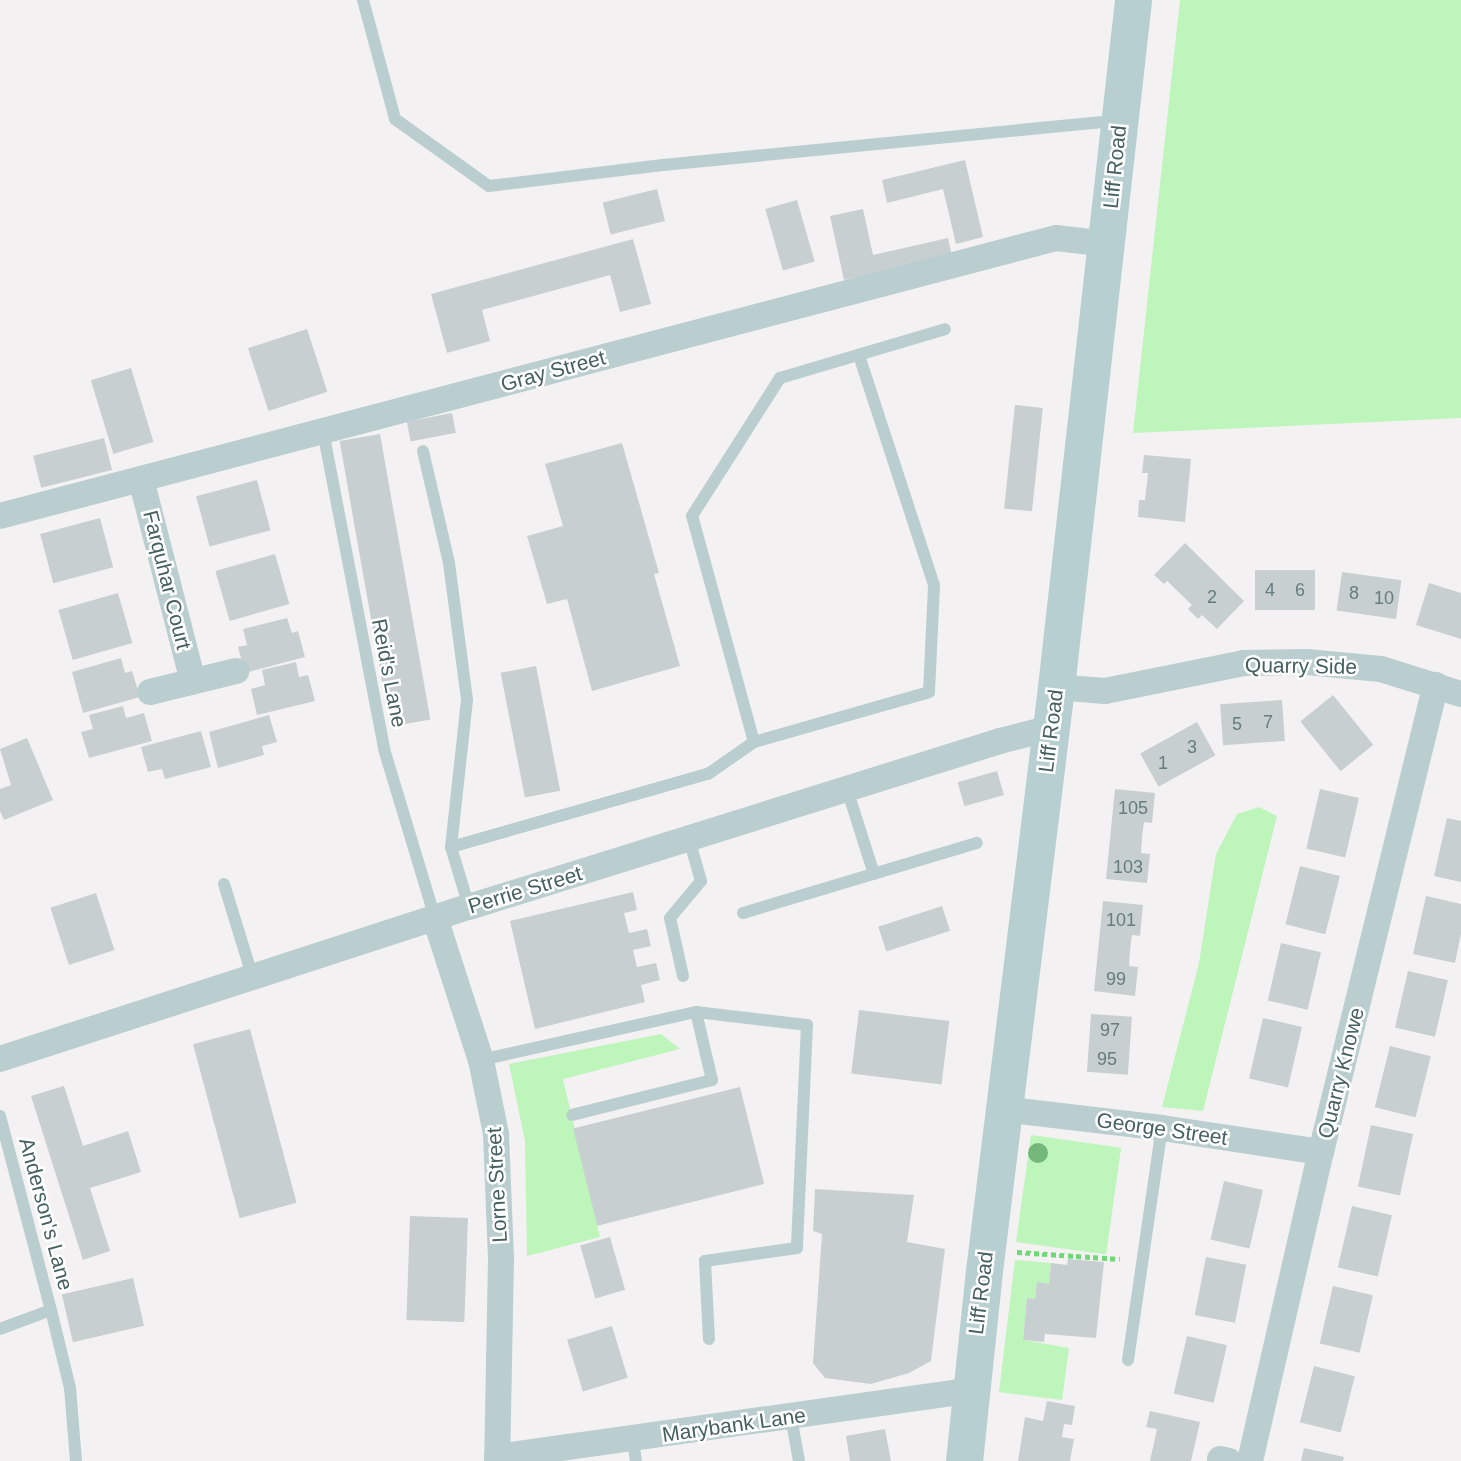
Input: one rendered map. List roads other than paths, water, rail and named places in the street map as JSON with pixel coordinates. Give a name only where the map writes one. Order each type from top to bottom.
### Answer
[{"type":"street","name":"Liff Road","points":[[964,1461],[969,1391],[1056,687],[1133,0]]},
{"type":"street","name":"Gray Street","points":[[0,516],[1056,238],[1107,244]]},
{"type":"street","name":"Farquhar Court","points":[[141,479],[193,681]]},
{"type":"street","name":"Quarry Side","points":[[1056,687],[1105,691],[1244,663],[1307,662],[1381,669],[1461,694]]},
{"type":"street","points":[[150,692],[236,671]]},
{"type":"street","name":"Quarry Knowe","points":[[1250,1461],[1321,1152],[1436,685]]},
{"type":"street","name":"Perrie Street","points":[[0,1059],[469,907],[1000,741],[1051,728]]},
{"type":"street","name":"Lorne Street","points":[[435,918],[481,1060],[496,1134],[501,1259],[497,1459]]},
{"type":"street","name":"George Street","points":[[1003,1109],[1162,1128],[1321,1152]]},
{"type":"street","name":"Marybank Lane","points":[[497,1459],[635,1450],[791,1417],[969,1391]]},
{"type":"lane","points":[[363,0],[395,119],[489,186],[663,165],[1120,120]]},
{"type":"lane","points":[[754,742],[692,516],[780,378],[945,329]]},
{"type":"lane","points":[[451,847],[708,774],[754,742],[929,692],[934,585],[859,355]]},
{"type":"lane","name":"Reid's Lane","points":[[323,431],[384,750],[435,918]]},
{"type":"lane","points":[[422,451],[449,563],[467,700],[451,847],[469,907]]},
{"type":"lane","points":[[847,789],[874,874]]},
{"type":"lane","points":[[683,976],[670,918],[701,881],[689,839]]},
{"type":"lane","points":[[743,913],[977,843]]},
{"type":"lane","points":[[224,884],[253,978]]},
{"type":"lane","points":[[481,1060],[696,1012],[807,1025],[797,1248],[705,1261],[709,1339]]},
{"type":"lane","points":[[572,1115],[712,1080],[696,1012]]},
{"type":"lane","name":"Anderson's Lane","points":[[0,1116],[51,1310],[0,1329]]},
{"type":"lane","points":[[1128,1360],[1140,1261],[1162,1128]]},
{"type":"lane","points":[[51,1310],[69,1388],[76,1461]]},
{"type":"lane","points":[[791,1417],[799,1461]]}]
